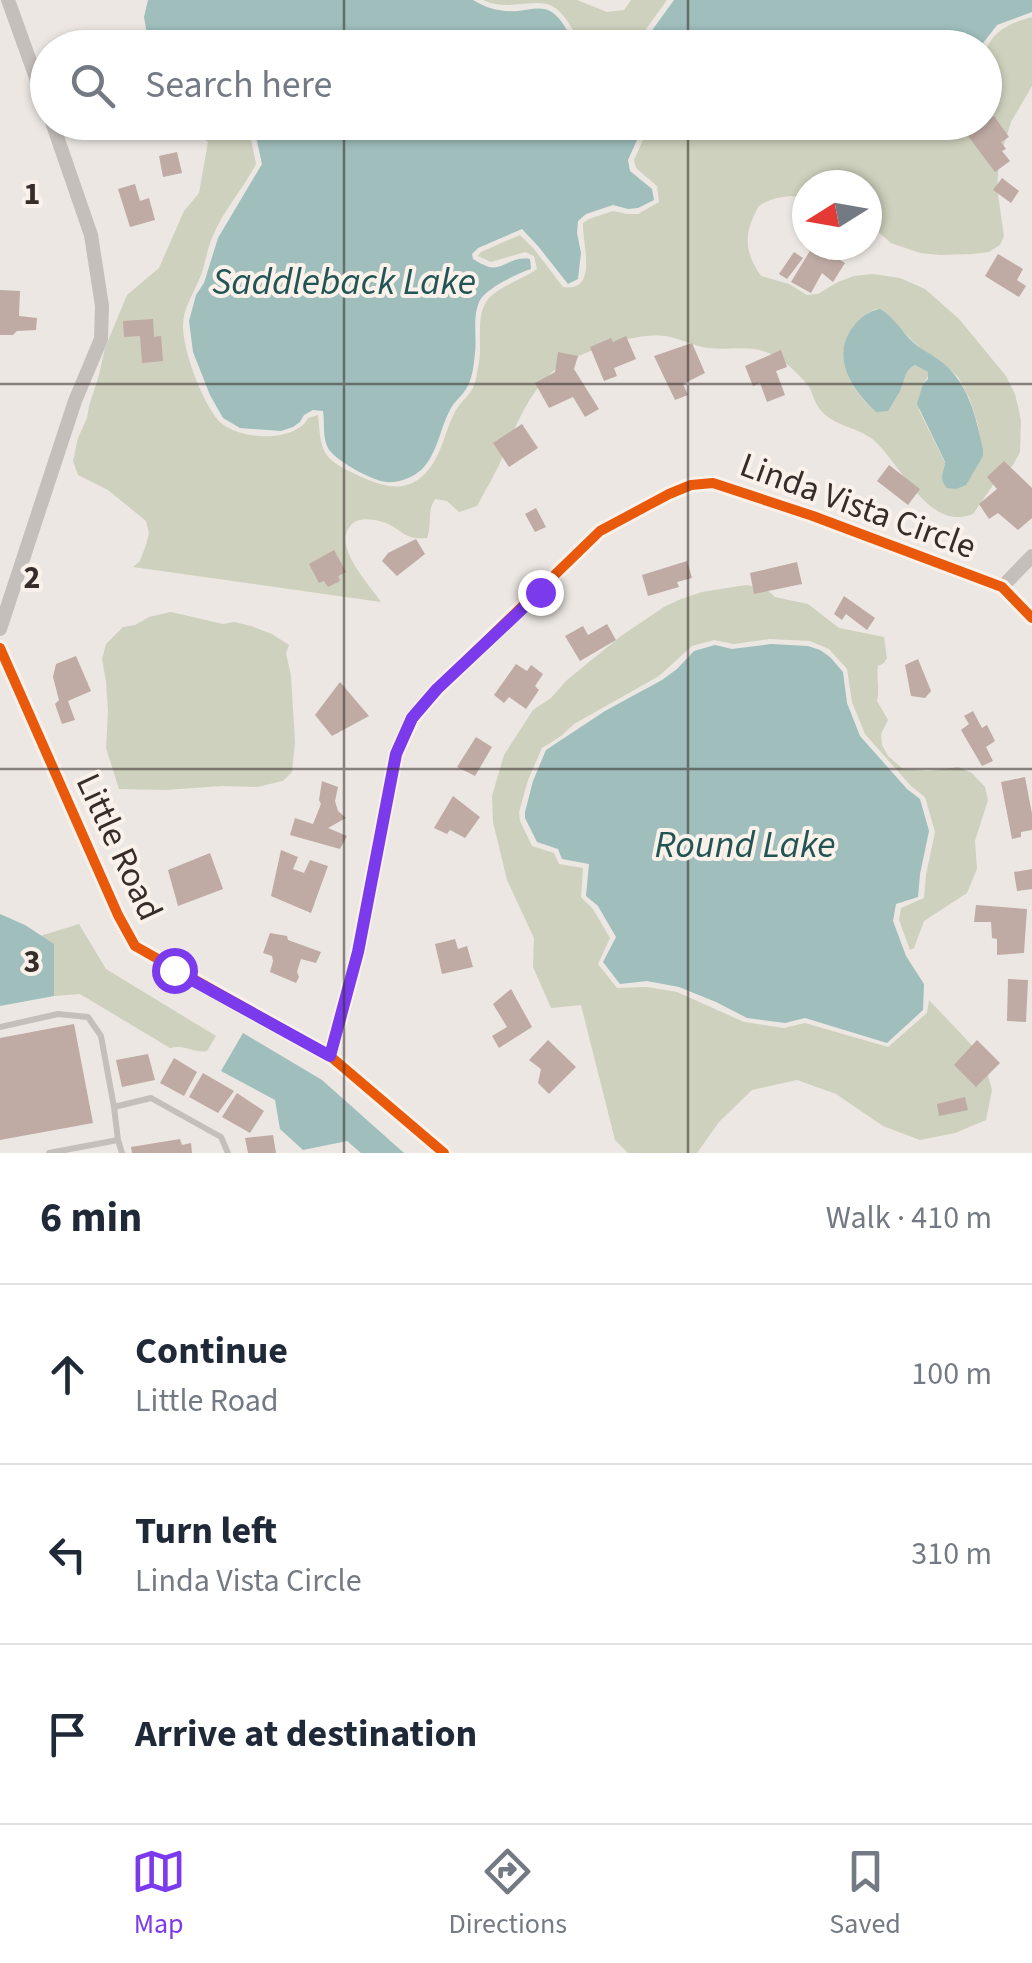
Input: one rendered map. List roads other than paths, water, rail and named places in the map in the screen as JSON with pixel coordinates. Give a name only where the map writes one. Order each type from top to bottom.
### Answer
[{"type":"street","points":[[8,0],[30,61]]},
{"type":"street","points":[[0,629],[75,400],[101,340],[102,306],[92,235],[58,140]]},
{"type":"street","name":"Linda Vista Circle","points":[[330,1056],[358,952],[396,754],[412,718],[437,689],[600,532],[669,494],[691,485],[713,484],[814,516],[1002,587]]},
{"type":"street","points":[[1032,556],[1002,587],[1032,618]]},
{"type":"street","name":"Little Road","points":[[0,648],[134,946],[330,1056],[444,1153]]},
{"type":"lane","points":[[0,1027],[58,1014],[88,1017],[101,1036],[122,1153]]},
{"type":"lane","points":[[114,1107],[152,1098],[221,1137],[228,1153]]},
{"type":"lane","points":[[49,1153],[118,1140]]},
{"type":"water","points":[[148,0],[473,0],[500,10],[550,11],[567,30],[146,30]]},
{"type":"water","points":[[674,0],[1032,0],[1032,12],[993,30],[652,30]]},
{"type":"water","name":"Saddleback Lake","points":[[257,140],[637,140],[628,160],[630,171],[652,189],[654,200],[638,208],[613,205],[586,214],[578,221],[578,279],[568,284],[522,229],[472,254],[473,259],[489,267],[530,259],[531,269],[496,286],[480,300],[468,387],[451,408],[427,464],[409,478],[386,482],[354,469],[332,453],[325,439],[323,411],[313,410],[293,427],[281,431],[240,428],[223,418],[193,352],[189,321],[196,295],[204,283],[218,238],[262,164]]},
{"type":"water","points":[[880,309],[916,345],[949,369],[964,389],[983,450],[966,485],[947,488],[942,475],[945,462],[917,404],[928,372],[915,365],[911,368],[888,411],[876,412],[852,383],[844,361],[846,338],[862,317]]},
{"type":"water","name":"Round Lake","points":[[771,644],[808,646],[830,657],[843,672],[847,703],[860,736],[920,799],[929,831],[918,897],[896,904],[893,921],[906,956],[924,984],[923,1010],[887,1043],[805,1018],[785,1023],[747,1018],[679,987],[647,981],[620,984],[603,962],[616,937],[598,906],[586,896],[589,864],[562,859],[558,849],[537,842],[525,818],[533,781],[546,750],[662,680],[694,651],[715,645],[732,649]]},
{"type":"water","points":[[0,914],[54,944],[54,996],[0,1006]]},
{"type":"water","points":[[243,1033],[322,1080],[404,1153],[361,1153],[347,1141],[303,1150],[280,1129],[275,1100],[221,1071]]}]
